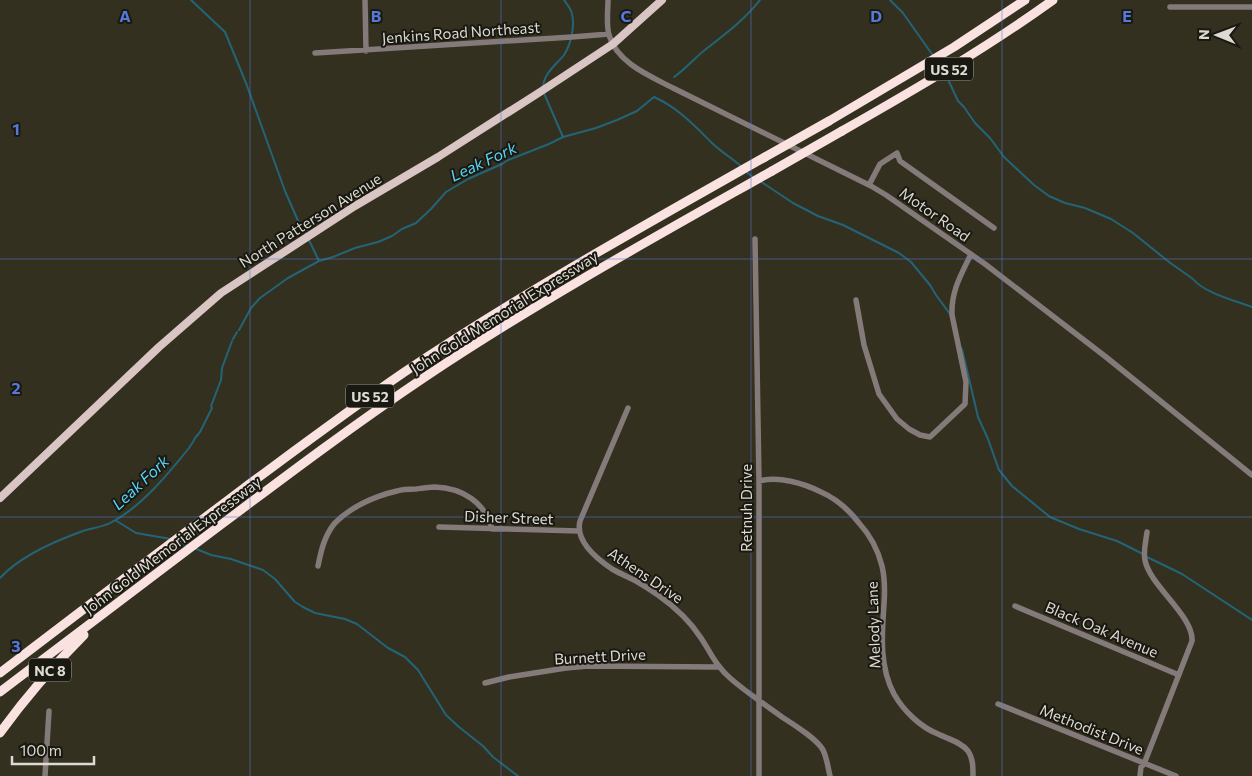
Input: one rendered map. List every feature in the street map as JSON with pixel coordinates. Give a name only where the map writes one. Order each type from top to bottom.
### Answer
[{"type":"highway","name":"John Gold Memorial Expressway","points":[[0,673],[310,439],[449,342],[548,281],[829,121],[954,47],[1026,0]]},
{"type":"highway","name":"John Gold Memorial Expressway","points":[[0,692],[291,472],[426,376],[527,312],[631,250],[842,131],[970,56],[1053,0]]},
{"type":"highway","name":"NC 8","points":[[0,733],[17,709],[54,665],[107,612]]},
{"type":"main road","name":"North Patterson Avenue","points":[[0,498],[159,347],[221,293],[613,44],[662,0]]},
{"type":"street","points":[[365,0],[366,51]]},
{"type":"street","name":"Motor Road","points":[[608,0],[609,34],[613,44],[627,61],[654,78],[886,195],[971,254],[1106,358],[1252,475]]},
{"type":"street","points":[[1170,7],[1252,7]]},
{"type":"street","name":"Jenkins Road Northeast","points":[[315,53],[609,34]]},
{"type":"street","points":[[869,185],[880,164],[897,153],[900,161],[994,228]]},
{"type":"street","name":"Retnuh Drive","points":[[755,239],[759,481],[758,776]]},
{"type":"street","points":[[856,300],[864,345],[879,394],[897,419],[920,435],[930,437],[966,404],[966,382],[952,315],[952,306],[955,287],[971,254]]},
{"type":"street","points":[[578,531],[580,521],[628,408]]},
{"type":"street","name":"Melody Lane","points":[[759,481],[765,479],[787,481],[819,490],[848,510],[861,525],[875,546],[883,567],[885,592],[882,635],[883,663],[894,693],[908,713],[925,727],[967,749],[971,756],[973,776]]},
{"type":"street","points":[[318,566],[322,546],[334,524],[349,511],[363,503],[399,490],[435,487],[463,493],[479,504],[490,518],[492,528]]},
{"type":"street","name":"Disher Street","points":[[439,527],[578,531]]},
{"type":"street","name":"Athens Drive","points":[[578,531],[588,548],[600,559],[675,608],[702,639],[718,667],[730,678],[818,744],[826,757],[830,776]]},
{"type":"street","points":[[1140,776],[1141,767],[1144,764],[1193,635],[1190,628],[1153,577],[1145,562],[1144,552],[1147,532]]},
{"type":"street","name":"Black Oak Avenue","points":[[1015,606],[1179,675]]},
{"type":"street","name":"Burnett Drive","points":[[485,683],[508,677],[588,666],[718,667]]},
{"type":"street","name":"Methodist Drive","points":[[998,704],[1176,776]]},
{"type":"street","points":[[45,776],[49,711]]},
{"type":"waterway","points":[[191,0],[225,32],[246,83],[285,191],[306,234]]},
{"type":"waterway","points":[[543,87],[548,73],[564,55],[572,35],[572,14],[564,0]]},
{"type":"waterway","name":"Leak Fork","points":[[674,77],[749,13],[760,0]]},
{"type":"waterway","points":[[890,0],[903,13],[934,57]]},
{"type":"waterway","points":[[937,61],[943,69]]},
{"type":"waterway","points":[[946,75],[958,101],[975,123],[990,138],[1004,157],[1034,185],[1049,196],[1111,219],[1133,233],[1198,284],[1221,296],[1252,307]]},
{"type":"waterway","points":[[543,91],[563,137]]},
{"type":"waterway","name":"Leak Fork","points":[[239,330],[251,308],[260,298],[288,278],[319,261],[378,242],[416,223],[446,192],[468,179],[563,137],[617,120],[637,111],[654,97],[678,111],[715,146],[742,167]]},
{"type":"waterway","points":[[745,171],[753,177]]},
{"type":"waterway","points":[[760,181],[793,203],[818,216],[843,225],[899,253],[911,262],[950,314]]},
{"type":"waterway","points":[[308,238],[319,261]]},
{"type":"waterway","name":"Leak Fork","points":[[233,339],[237,332]]},
{"type":"waterway","name":"Leak Fork","points":[[0,578],[17,563],[38,550],[72,535],[105,525],[123,516],[154,489],[181,458],[200,432],[212,408],[211,406],[221,380],[222,368],[232,341]]},
{"type":"waterway","points":[[962,349],[978,417],[999,470],[1012,486],[1050,517],[1079,529],[1117,541],[1143,554]]},
{"type":"waterway","points":[[115,520],[136,533],[171,539]]},
{"type":"waterway","points":[[177,542],[187,545]]},
{"type":"waterway","points":[[194,548],[211,555],[231,559],[263,570],[275,579],[295,602],[303,607],[315,613],[345,619],[357,624],[388,648],[405,657],[418,670],[446,715],[483,746],[493,757],[518,776]]},
{"type":"waterway","points":[[1147,557],[1182,574],[1252,620]]}]
